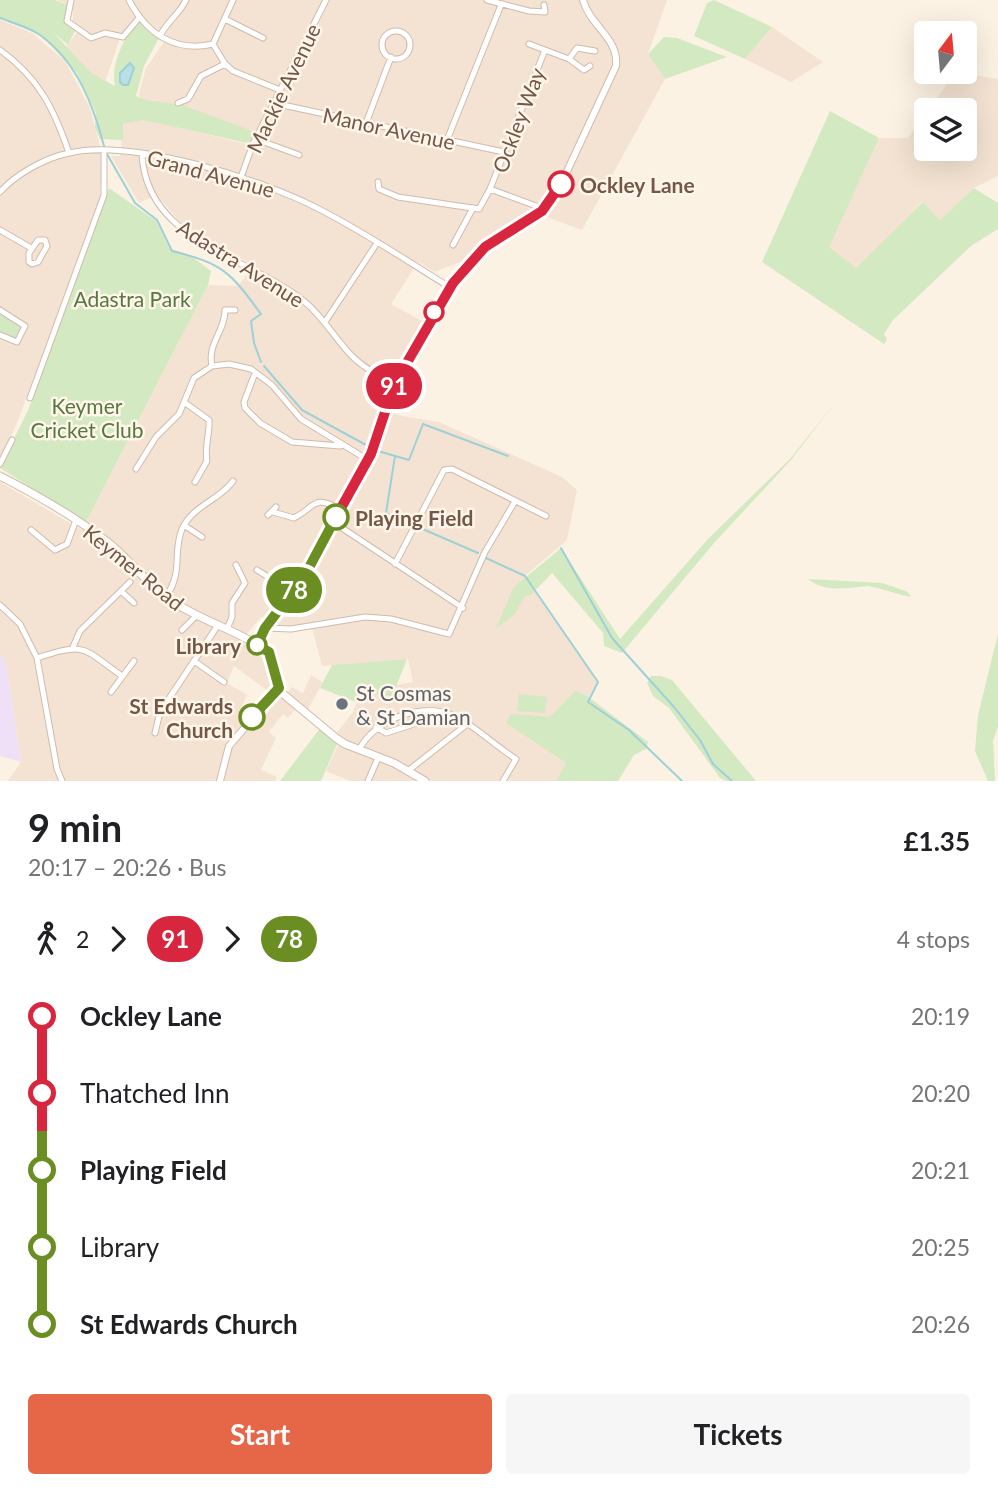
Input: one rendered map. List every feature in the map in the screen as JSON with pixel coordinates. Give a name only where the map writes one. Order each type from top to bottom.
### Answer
[{"type":"main road","name":"Keymer Road","points":[[0,476],[42,497],[76,520],[112,546],[166,597],[195,616],[227,629],[269,652],[279,688]]},
{"type":"main road","points":[[279,688],[336,738],[409,770],[425,781]]},
{"type":"street","points":[[71,0],[67,21],[91,37],[105,33],[124,37],[138,19]]},
{"type":"street","points":[[129,0],[138,19],[173,43],[193,48],[213,44]]},
{"type":"street","points":[[160,36],[168,20],[180,12],[186,0]]},
{"type":"street","name":"Mackie Avenue","points":[[241,177],[273,103],[326,0]]},
{"type":"street","points":[[487,0],[502,5],[545,8],[539,19]]},
{"type":"street","points":[[257,645],[265,628],[304,577],[368,460],[394,385],[450,288],[485,247],[542,211],[556,195],[615,66],[616,49],[586,10],[583,0]]},
{"type":"street","points":[[213,44],[232,2]]},
{"type":"street","points":[[447,140],[502,5]]},
{"type":"street","points":[[225,19],[264,38]]},
{"type":"street","points":[[401,32],[408,37],[409,50],[404,57],[391,58],[384,51],[383,42],[388,34],[401,32]]},
{"type":"street","points":[[213,44],[225,64],[253,81],[280,90]]},
{"type":"street","name":"Ockley Way","points":[[529,44],[569,60],[584,70],[590,65]]},
{"type":"street","points":[[569,60],[577,48],[595,51]]},
{"type":"street","points":[[0,50],[40,88],[55,111],[69,153]]},
{"type":"street","name":"Ockley Way","points":[[453,245],[473,208],[483,205],[545,50]]},
{"type":"street","points":[[366,123],[391,58]]},
{"type":"street","points":[[178,103],[188,99],[201,76],[225,64]]},
{"type":"street","name":"Manor Avenue","points":[[273,103],[504,152]]},
{"type":"street","points":[[256,139],[299,155]]},
{"type":"street","points":[[30,398],[104,195],[104,150]]},
{"type":"street","name":"Grand Avenue","points":[[0,192],[23,173],[69,153],[104,150],[142,154],[241,177],[316,207],[450,288]]},
{"type":"street","name":"Adastra Avenue","points":[[142,154],[143,171],[155,200],[183,231],[280,284],[325,321],[353,357],[394,385]]},
{"type":"street","points":[[378,182],[379,189],[398,197],[473,208]]},
{"type":"street","name":"Ockley Way","points":[[490,189],[539,207],[542,211]]},
{"type":"street","points":[[0,230],[31,248]]},
{"type":"street","points":[[38,240],[47,242],[36,264],[29,262],[31,248],[38,240]]},
{"type":"street","points":[[325,321],[377,243]]},
{"type":"street","points":[[0,310],[25,326],[17,342],[0,335]]},
{"type":"street","points":[[212,366],[211,348],[224,326],[221,310],[235,310]]},
{"type":"street","points":[[136,469],[152,442],[175,419],[194,378],[212,366],[237,365],[272,385],[301,419],[368,460]]},
{"type":"street","points":[[255,373],[244,402],[245,408],[260,423],[292,442],[344,447]]},
{"type":"street","points":[[184,402],[209,420],[204,449],[208,461],[195,482]]},
{"type":"street","points":[[0,464],[12,440]]},
{"type":"street","points":[[395,564],[439,475],[444,470],[452,469],[514,503],[546,516]]},
{"type":"street","points":[[166,597],[176,581],[179,542],[185,526],[193,513],[228,488],[233,481]]},
{"type":"street","points":[[272,511],[294,518],[311,503],[320,501],[340,509]]},
{"type":"street","points":[[265,628],[290,629],[365,617],[391,619],[449,634],[463,608],[485,552],[514,503]]},
{"type":"street","points":[[31,530],[55,550],[67,544],[76,520]]},
{"type":"street","points":[[333,522],[463,608]]},
{"type":"street","points":[[185,526],[202,537]]},
{"type":"street","points":[[227,629],[232,617],[232,603],[245,583],[236,565]]},
{"type":"street","points":[[257,570],[273,580],[292,572],[304,577]]},
{"type":"street","points":[[74,647],[80,631],[130,582]]},
{"type":"street","points":[[121,591],[134,603]]},
{"type":"street","points":[[0,605],[20,624],[37,658],[57,769],[62,781]]},
{"type":"street","points":[[182,630],[195,616]]},
{"type":"street","points":[[155,733],[160,712],[218,625]]},
{"type":"street","points":[[37,658],[74,647],[85,650],[122,676]]},
{"type":"street","points":[[111,692],[134,661]]},
{"type":"street","points":[[194,661],[224,682]]},
{"type":"street","points":[[220,781],[229,746],[279,688]]},
{"type":"street","points":[[359,750],[367,734],[376,727],[412,714],[436,712],[453,715],[516,760],[503,781]]},
{"type":"street","points":[[376,727],[386,733],[417,723]]},
{"type":"street","points":[[409,770],[467,725]]},
{"type":"street","points":[[368,781],[377,758]]},
{"type":"shaded area","points":[[57,0],[667,0],[648,54],[665,79],[582,230],[530,211],[486,237],[466,260],[434,272],[418,262],[391,304],[422,321],[398,362],[384,371],[379,381],[381,398],[378,408],[402,416],[439,422],[562,477],[577,490],[567,540],[525,576],[598,682],[554,754],[567,763],[556,781],[350,781],[326,771],[341,739],[335,735],[353,712],[361,691],[413,682],[408,659],[322,666],[311,624],[284,627],[261,617],[241,641],[263,653],[272,685],[269,692],[234,666],[227,683],[247,695],[241,708],[258,719],[277,694],[283,698],[292,687],[303,693],[311,675],[323,682],[307,711],[300,704],[288,718],[283,714],[269,732],[276,738],[261,770],[277,777],[275,781],[8,781],[21,762],[6,664],[0,653],[0,482],[82,530],[208,285],[238,286],[254,266],[184,227],[157,195],[139,203],[111,156],[120,156],[124,121],[141,119],[259,147],[262,140],[140,100],[139,93],[146,68],[168,36],[139,16],[121,36],[105,82],[91,74],[66,48],[81,26],[73,22],[73,8]]},
{"type":"shaded area","points":[[0,20],[32,33],[65,61],[90,108],[102,154],[100,196],[17,423],[0,461]]},
{"type":"shaded area","points":[[772,27],[823,62],[791,82],[745,59]]},
{"type":"shaded area","points":[[977,76],[998,79],[998,176],[974,188],[940,220],[922,202],[857,269],[828,247],[879,138],[908,138],[914,130],[914,161],[977,161],[977,98],[937,98],[947,84],[977,84]]},
{"type":"shaded area","points":[[0,653],[6,663],[21,762],[0,756]]},
{"type":"green space","points":[[0,0],[55,0],[69,6],[67,17],[77,27],[68,45],[53,32],[91,73],[115,86],[117,60],[138,19],[160,36],[144,66],[136,96],[145,100],[182,105],[255,132],[256,145],[143,120],[123,124],[123,140],[100,139],[95,128],[96,113],[77,73],[40,34],[0,18]]},
{"type":"green space","points":[[714,0],[772,27],[745,59],[694,36],[707,3]]},
{"type":"green space","points":[[664,37],[677,38],[727,57],[665,79],[648,54]]},
{"type":"green space","points":[[830,111],[879,138],[829,247],[856,268],[923,202],[940,220],[974,188],[998,203],[998,229],[971,246],[893,320],[884,334],[887,339],[884,344],[762,262]]},
{"type":"green space","name":"Adastra Park","points":[[109,188],[156,221],[169,248],[191,256],[211,271],[208,285],[86,522],[0,468],[29,408]]},
{"type":"green space","points":[[0,312],[22,326],[18,337],[12,338],[0,332]]},
{"type":"green space","points":[[837,400],[791,460],[714,543],[622,653],[604,646],[603,633],[552,573],[531,595],[525,596],[514,615],[496,628],[514,587],[561,548],[620,639],[708,539],[790,459]]},
{"type":"green space","points":[[808,579],[882,583],[908,592],[911,597],[869,586],[829,588]]},
{"type":"green space","points":[[998,634],[998,726],[993,741],[995,781],[988,781],[975,751],[978,715]]},
{"type":"green space","points":[[407,659],[392,697],[361,691],[356,702],[320,688],[332,665]]},
{"type":"green space","points":[[651,676],[672,680],[756,781],[726,781],[720,778],[669,708],[653,696],[647,683]]},
{"type":"green space","points":[[575,691],[587,696],[648,742],[646,749],[634,755],[618,781],[556,781],[566,763],[506,723],[511,714],[550,717]]},
{"type":"green space","points":[[519,694],[547,697],[545,713],[517,711]]},
{"type":"green space","points":[[321,727],[338,742],[321,781],[280,781]]},
{"type":"water","points":[[130,63],[134,68],[128,85],[123,85],[120,82],[120,73]]},
{"type":"waterway","points":[[0,18],[36,32],[64,58],[89,100],[104,146]]},
{"type":"waterway","points":[[107,154],[135,203],[157,220],[172,251],[203,260],[224,272],[241,288],[261,314],[251,321],[254,343],[261,362]]},
{"type":"waterway","points":[[264,366],[302,410],[366,445]]},
{"type":"waterway","points":[[378,451],[409,460],[423,424],[508,456]]},
{"type":"waterway","points":[[395,456],[386,513],[410,524]]},
{"type":"waterway","points":[[418,527],[478,553]]},
{"type":"waterway","points":[[561,548],[612,638],[674,707],[700,740],[713,764],[732,781]]},
{"type":"waterway","points":[[486,558],[525,576],[598,682],[588,702],[629,730],[682,781]]},
{"type":"bus line","name":"91","points":[[336,517],[371,454],[394,385],[453,283],[485,247],[542,211],[556,195],[561,184]]},
{"type":"bus line","name":"78","points":[[252,717],[279,688],[269,652],[257,645],[265,628],[304,577],[336,517]]},
{"type":"place","name":"Ockley Lane","points":[[561,184]]},
{"type":"place","name":"Playing Field","points":[[336,517]]},
{"type":"place","name":"Library","points":[[257,645]]},
{"type":"place","name":"St Cosmas & St Damian","points":[[342,704]]},
{"type":"place","name":"St Edwards Church","points":[[252,717]]},
{"type":"park label","name":"Keymer Cricket Club","points":[[87,417]]}]
